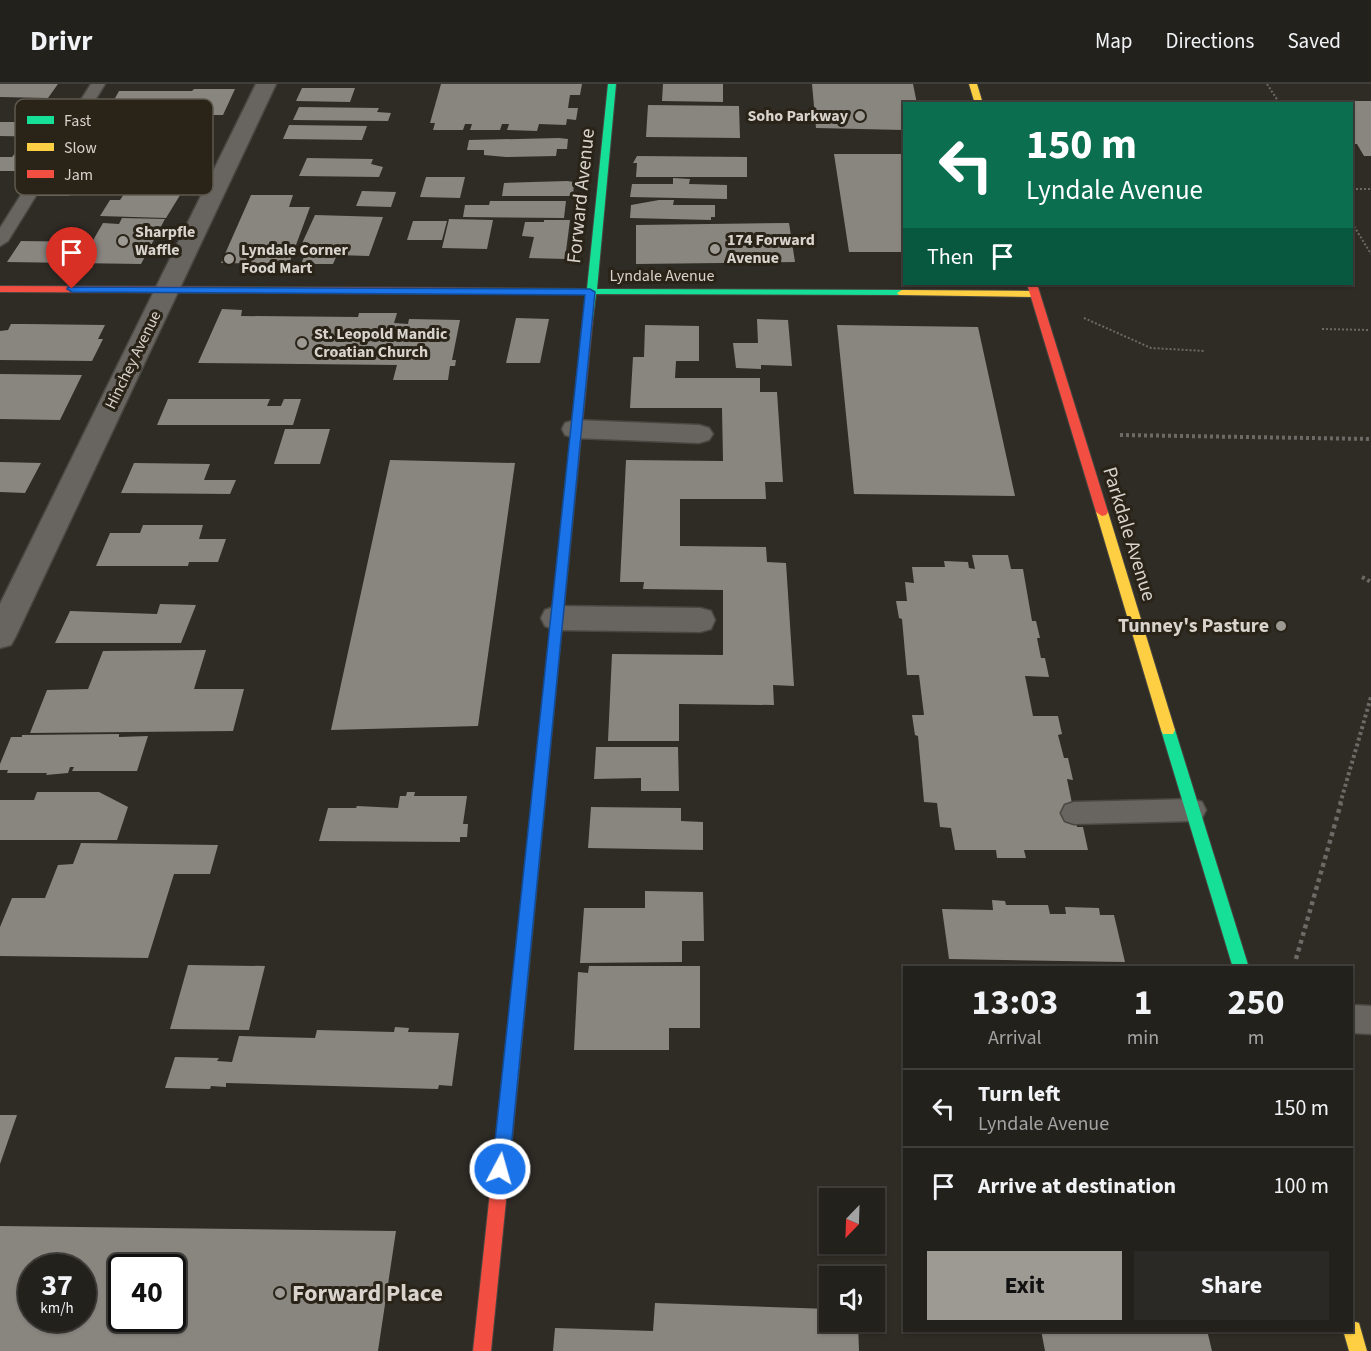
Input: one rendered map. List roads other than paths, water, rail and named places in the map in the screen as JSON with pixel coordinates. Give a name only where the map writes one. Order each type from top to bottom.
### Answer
[{"type":"street","name":"Hinchey Avenue","points":[[213,194],[266,84]]},
{"type":"street","name":"Forward Avenue","points":[[482,1351],[612,84]]},
{"type":"street","points":[[973,84],[978,102]]},
{"type":"street","name":"Hinchey Avenue","points":[[0,636],[213,195]]},
{"type":"street","name":"Lyndale Avenue","points":[[0,289],[590,292],[1034,289]]},
{"type":"street","name":"Parkdale Avenue","points":[[1034,289],[1240,966]]},
{"type":"street","points":[[575,429],[699,434]]},
{"type":"street","points":[[556,618],[700,620]]},
{"type":"street","points":[[1353,1332],[1358,1351]]},
{"type":"lane","points":[[89,99],[98,84]]},
{"type":"lane","points":[[0,241],[29,195]]},
{"type":"lane","points":[[1074,813],[1193,810]]},
{"type":"lane","points":[[1353,1019],[1371,1020]]},
{"type":"place","name":"Soho Parkway","points":[[860,116]]},
{"type":"place","name":"Sharpfle Waffle","points":[[123,241]]},
{"type":"place","name":"174 Forward Avenue","points":[[715,249]]},
{"type":"place","name":"Lyndale Corner Food Mart","points":[[229,259]]},
{"type":"place","name":"St. Leopold Mandic Croatian Church","points":[[302,343]]},
{"type":"place","name":"Tunney's Pasture","points":[[1281,626]]},
{"type":"place","name":"Forward Place","points":[[280,1293]]}]
